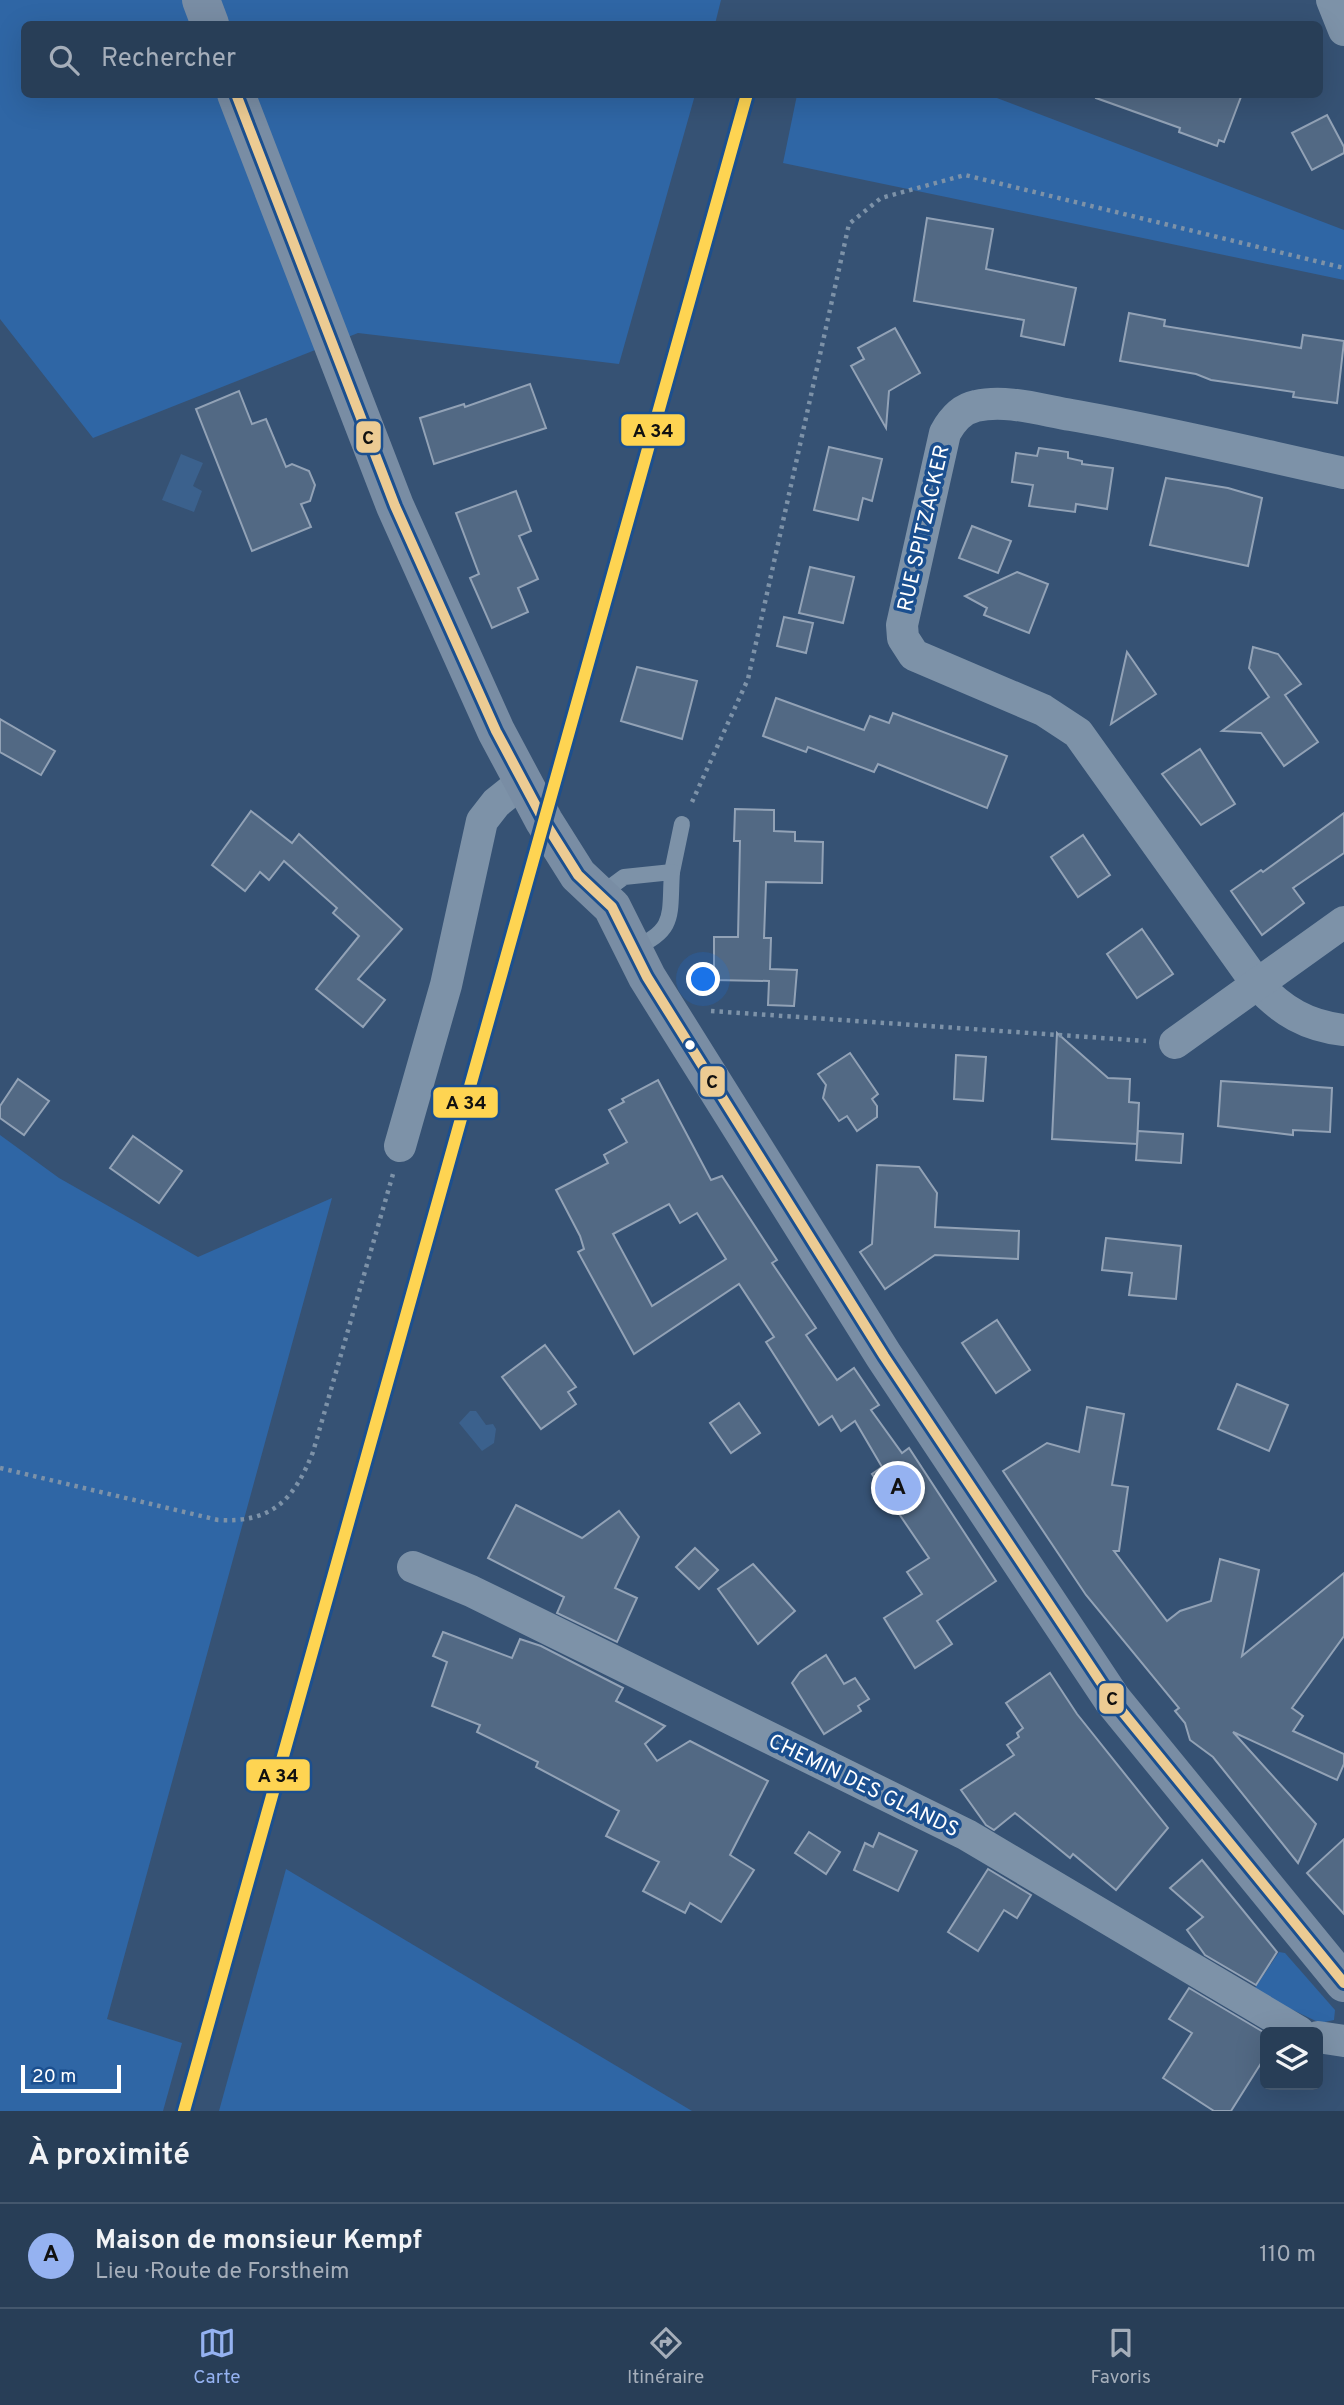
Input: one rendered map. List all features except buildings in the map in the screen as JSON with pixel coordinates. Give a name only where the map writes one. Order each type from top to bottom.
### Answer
[{"type":"street","points":[[201,0],[209,21]]},
{"type":"street","points":[[1332,0],[1344,30]]},
{"type":"street","points":[[238,98],[395,506],[466,669],[522,782],[578,875],[612,907],[668,1010],[884,1356],[1112,1699],[1344,1983]]},
{"type":"street","name":"RUE SPITZACKER","points":[[1344,473],[1012,405],[968,408],[958,414],[945,433],[903,611],[903,638],[914,655],[1043,710],[1078,733],[1257,984],[1272,1001],[1294,1016],[1317,1025],[1344,1030]]},
{"type":"street","points":[[400,1146],[446,985],[482,821],[496,803],[522,782]]},
{"type":"street","points":[[1175,1043],[1344,922]]},
{"type":"street","name":"CHEMIN DES GLANDS","points":[[413,1567],[471,1591],[967,1835],[1291,2027]]},
{"type":"street","points":[[1323,2038],[1344,2041]]},
{"type":"lane","points":[[634,948],[657,938],[668,922],[672,872],[682,824]]},
{"type":"lane","points":[[601,894],[624,877],[672,872]]},
{"type":"path","points":[[682,824],[748,679],[849,225],[881,198],[965,175],[1344,268]]},
{"type":"path","points":[[668,1010],[676,1005],[703,1011],[1175,1043]]},
{"type":"path","points":[[0,1468],[218,1520],[251,1519],[284,1502],[300,1481],[313,1452],[400,1146]]},
{"type":"shaded area","points":[[0,0],[721,0],[716,21],[21,21],[21,98],[694,98],[619,364],[358,333],[93,438],[0,319]]},
{"type":"shaded area","points":[[796,98],[997,98],[1344,230],[1344,280],[783,163]]},
{"type":"shaded area","points":[[181,454],[203,463],[193,486],[202,491],[194,512],[162,500]]},
{"type":"shaded area","points":[[0,1135],[59,1178],[198,1257],[332,1198],[107,2019],[182,2043],[163,2111],[0,2111]]},
{"type":"shaded area","points":[[470,1411],[476,1411],[486,1425],[493,1424],[496,1429],[494,1443],[482,1451],[459,1423]]},
{"type":"shaded area","points":[[286,1869],[692,2111],[219,2111]]},
{"type":"shaded area","points":[[1279,1952],[1285,1953],[1335,2010],[1334,2020],[1320,2023],[1253,1991]]},
{"type":"transit line","name":"C","points":[[238,98],[395,506],[496,731],[544,821],[578,875],[612,907],[647,977],[884,1356],[1112,1699],[1344,1983]]},
{"type":"transit line","points":[[184,2111],[746,98]]},
{"type":"place","name":"Maison de monsieur Kempf","points":[[898,1488]]}]
